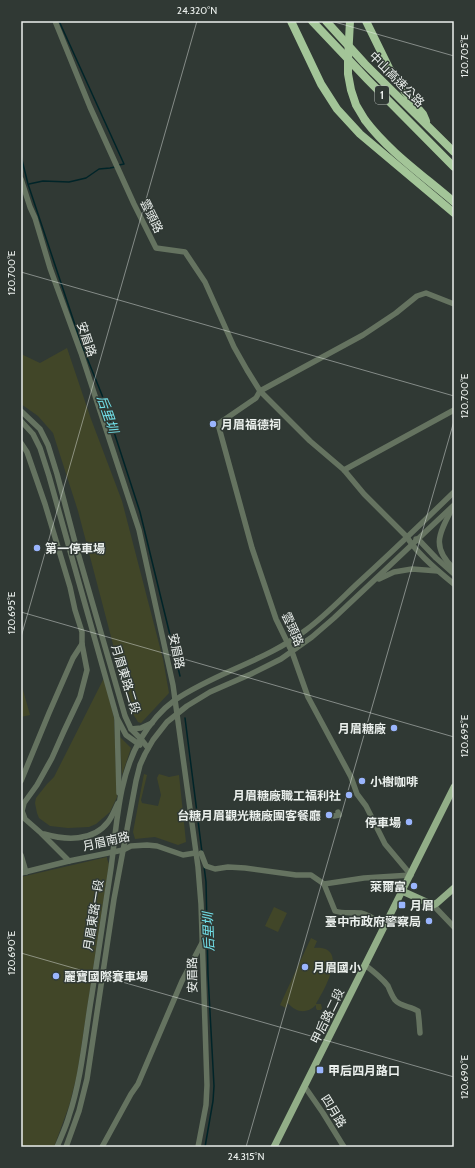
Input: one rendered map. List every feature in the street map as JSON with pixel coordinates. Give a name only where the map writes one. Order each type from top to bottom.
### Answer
[{"type":"highway","points":[[291,21],[320,84],[340,113],[360,134],[454,213]]},
{"type":"highway","name":"中山高速公路","points":[[312,21],[367,80],[454,167]]},
{"type":"highway","name":"中山高速公路","points":[[326,21],[365,64],[454,152]]},
{"type":"highway","points":[[350,21],[348,74],[356,106],[374,132],[399,156],[454,202]]},
{"type":"highway","points":[[366,21],[389,68],[422,114],[429,127]]},
{"type":"main road","name":"甲后路二段","points":[[274,1147],[454,787]]},
{"type":"main road","points":[[402,891],[433,905],[454,888]]},
{"type":"street","name":"雲頭路","points":[[55,21],[90,107],[134,204],[156,248],[185,252],[205,282],[234,347],[260,391],[310,442],[344,470],[364,494],[407,537],[411,545],[454,584]]},
{"type":"street","name":"安眉路","points":[[21,178],[50,268],[86,368],[139,530],[173,685],[198,853],[201,904],[207,1085],[206,1105],[198,1147]]},
{"type":"street","name":"雲頭路","points":[[411,875],[384,844],[366,806],[357,794],[351,777],[308,697],[292,652],[276,619],[252,548],[218,424],[256,398],[260,391],[363,334],[396,313],[417,296],[426,293],[454,304]]},
{"type":"street","points":[[344,470],[454,410]]},
{"type":"street","name":"月眉東路二段","points":[[21,411],[40,429],[48,445],[123,708],[131,729],[139,742]]},
{"type":"street","name":"月眉東路二段","points":[[21,421],[34,434],[40,448],[117,718],[126,735],[148,748]]},
{"type":"street","points":[[21,443],[27,452],[70,587],[80,627],[87,670],[80,697],[52,758],[24,802],[22,811],[25,819],[42,833],[69,861]]},
{"type":"street","name":"月眉東路一段","points":[[57,1147],[70,1115],[79,1075],[120,800],[130,761],[139,742],[164,709],[175,700],[202,684],[287,644],[307,630],[454,492]]},
{"type":"street","name":"月眉東路一段","points":[[66,1147],[79,1111],[87,1079],[114,899],[123,850],[136,781],[140,765],[148,748],[166,722],[187,706],[210,692],[251,674],[292,652],[318,633],[453,506]]},
{"type":"street","points":[[453,506],[441,530],[439,542],[443,557],[454,569]]},
{"type":"street","points":[[407,537],[418,539],[454,574]]},
{"type":"street","points":[[375,580],[394,572],[412,569],[438,571]]},
{"type":"street","points":[[21,781],[73,658],[82,644]]},
{"type":"street","points":[[42,833],[57,838],[72,839],[99,831],[108,822],[120,800],[117,718]]},
{"type":"street","points":[[131,729],[141,728],[152,723]]},
{"type":"street","name":"月眉南路","points":[[23,873],[69,861],[123,850],[131,846],[157,846],[183,855],[198,853]]},
{"type":"street","points":[[198,853],[206,866],[215,869],[228,867],[296,875],[311,875],[324,884],[335,910],[339,912],[361,913],[385,926]]},
{"type":"street","points":[[21,855],[23,873]]},
{"type":"street","points":[[324,884],[364,878],[411,875]]},
{"type":"street","points":[[433,905],[454,927]]},
{"type":"street","points":[[102,1147],[138,1084],[182,981],[202,941]]},
{"type":"street","points":[[365,964],[387,985],[394,999],[400,1004],[418,1011],[420,1033]]},
{"type":"street","name":"四月路","points":[[305,1087],[344,1147]]},
{"type":"green space","points":[[67,348],[91,419],[122,501],[163,659],[169,693],[141,723],[138,722],[130,709],[78,511],[53,433],[38,416],[21,404],[21,354],[40,363]]},
{"type":"green space","points":[[104,678],[114,718],[117,797],[110,812],[96,824],[89,827],[68,828],[50,826],[39,818],[35,803],[36,798],[54,777]]},
{"type":"green space","points":[[21,683],[30,715],[21,717]]},
{"type":"green space","points":[[120,737],[131,748],[122,775]]},
{"type":"green space","points":[[144,774],[147,775],[141,800],[142,803],[158,806],[161,795],[157,778],[159,774],[169,777],[179,775],[186,842],[178,845],[155,837],[135,839],[133,832]]},
{"type":"green space","name":"麗寶國際賽車場","points":[[107,857],[109,864],[77,1075],[69,1106],[54,1147],[21,1147],[21,877]]},
{"type":"green space","points":[[274,907],[287,913],[278,932],[265,926]]},
{"type":"green space","points":[[311,938],[317,941],[314,948],[325,949],[331,953],[333,960],[329,979],[316,1004],[321,1004],[322,1008],[321,1010],[317,1010],[316,1005],[309,1010],[302,1011],[294,1009],[288,1003],[286,1008],[280,1005]]},
{"type":"waterway","points":[[59,21],[124,164],[119,165]]},
{"type":"waterway","name":"后里圳","points":[[21,156],[28,184],[81,343],[102,395],[140,512],[180,676]]},
{"type":"waterway","points":[[29,184],[43,181],[69,182],[86,178],[99,169],[115,167]]},
{"type":"waterway","name":"后里圳","points":[[185,718],[202,852]]},
{"type":"waterway","name":"后里圳","points":[[204,866],[206,882],[208,975],[214,1086],[213,1101],[205,1147]]},
{"type":"place","name":"月眉福德祠","points":[[213,424]]},
{"type":"place","name":"第一停車場","points":[[37,548]]},
{"type":"place","name":"月眉糖廠","points":[[394,728]]},
{"type":"place","name":"小樹咖啡","points":[[362,781]]},
{"type":"place","name":"月眉糖廠職工福利社","points":[[349,795]]},
{"type":"place","name":"台糖月眉觀光糖廠團客餐廳","points":[[329,815]]},
{"type":"place","name":"停車場","points":[[409,822]]},
{"type":"place","name":"萊爾富","points":[[414,886]]},
{"type":"place","name":"月眉","points":[[402,905]]},
{"type":"place","name":"臺中市政府警察局","points":[[429,921]]},
{"type":"place","name":"月眉國小","points":[[305,967]]},
{"type":"place","name":"麗寶國際賽車場","points":[[56,976]]},
{"type":"place","name":"甲后四月路口","points":[[320,1070]]}]
